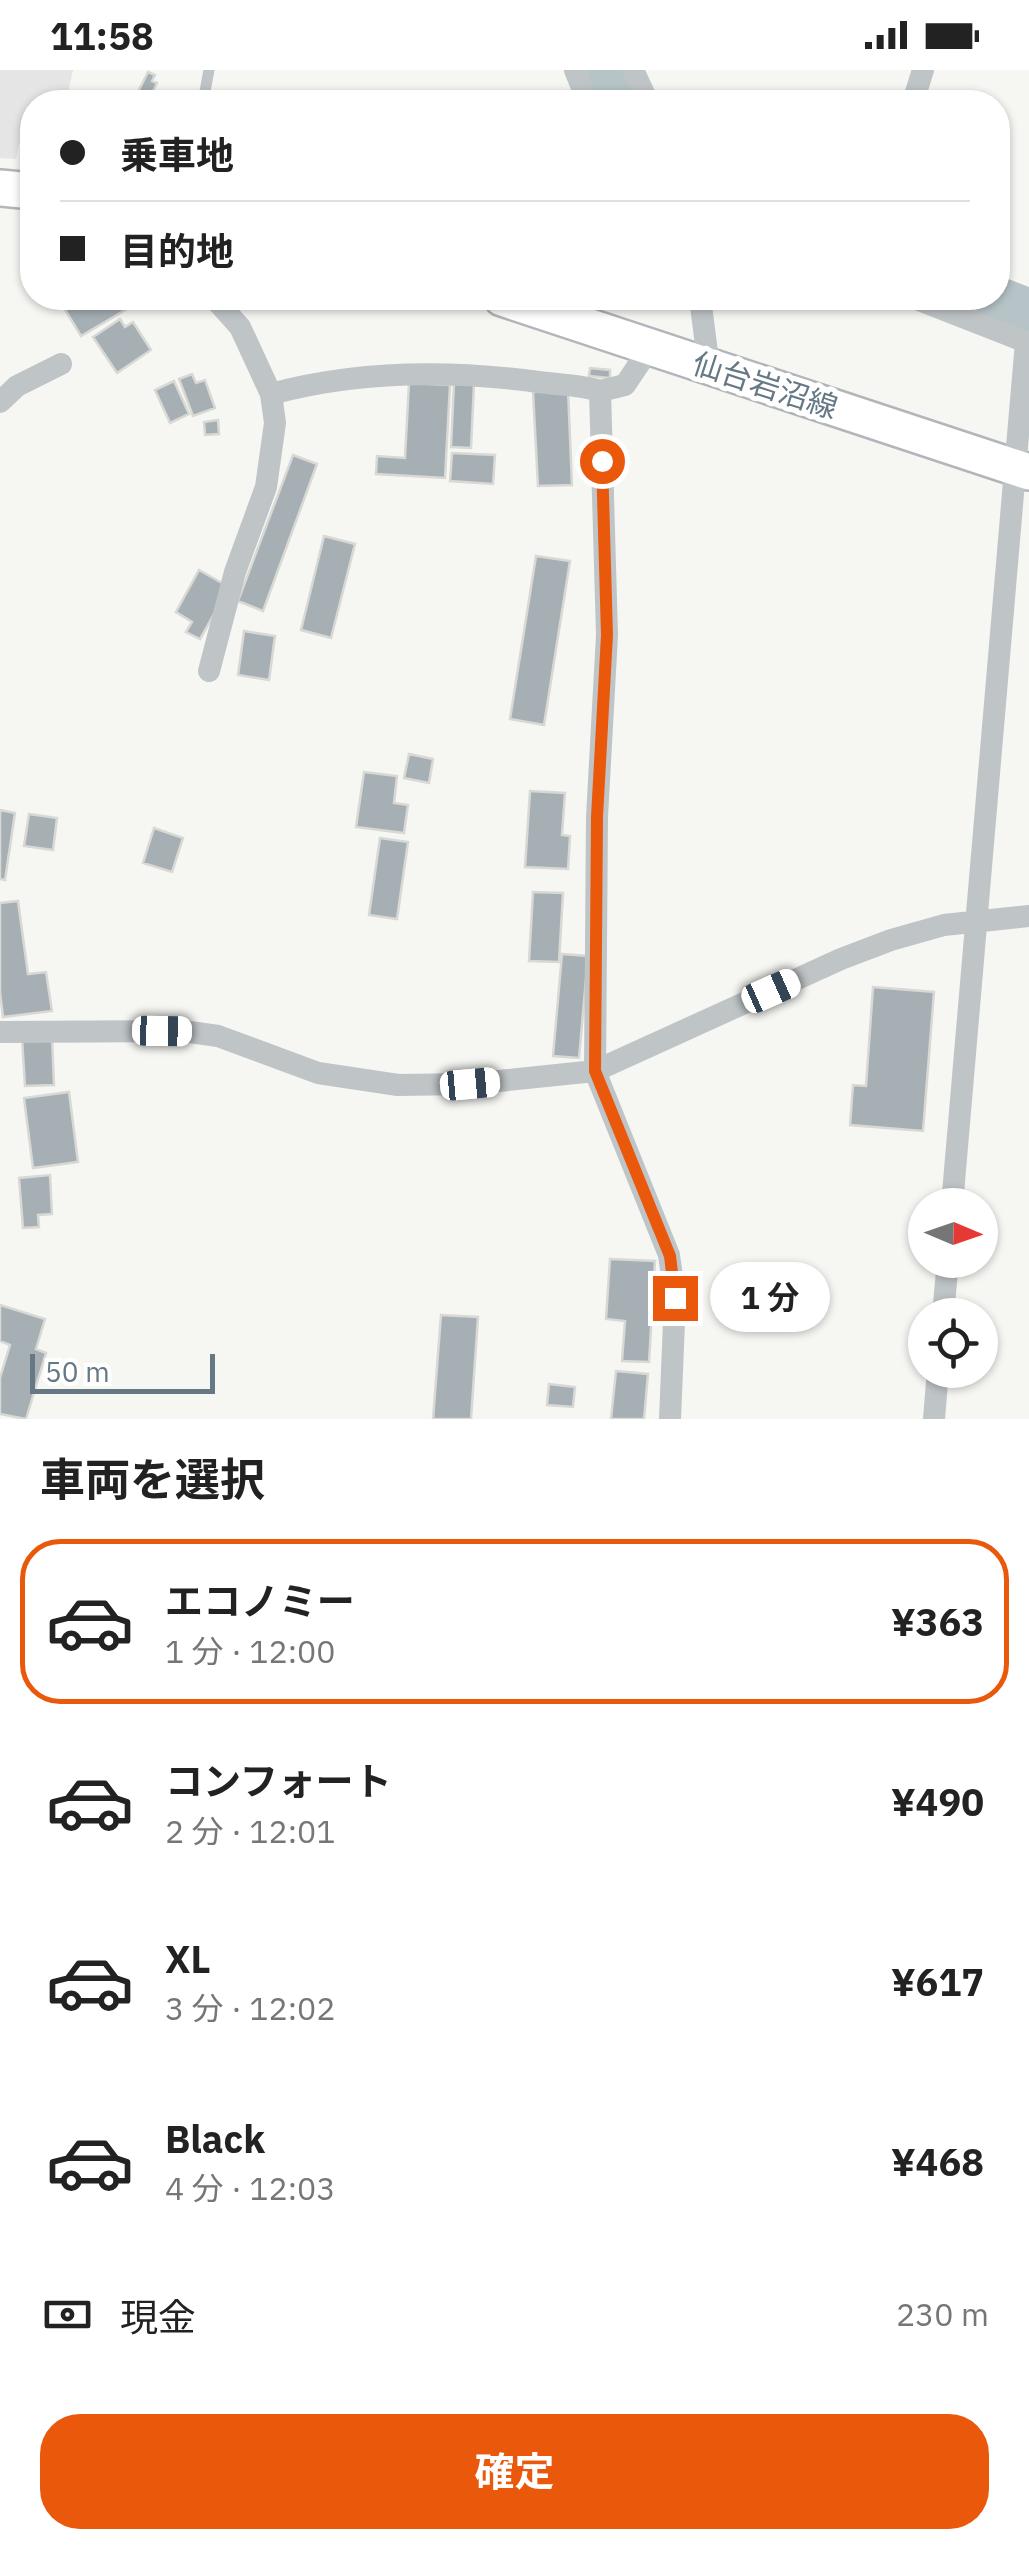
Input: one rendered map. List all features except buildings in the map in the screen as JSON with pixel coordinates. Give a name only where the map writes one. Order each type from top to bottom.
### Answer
[{"type":"main road","name":"仙台岩沼線","points":[[537,310],[1022,469]]},
{"type":"street","points":[[209,671],[235,572],[266,487],[275,423],[271,394],[240,327],[225,310]]},
{"type":"street","points":[[701,310],[708,368]]},
{"type":"street","points":[[944,310],[1028,343],[1022,469],[953,1188]]},
{"type":"street","points":[[271,394],[313,382],[383,373],[506,378],[587,389],[625,385],[649,348]]},
{"type":"street","points":[[0,402],[17,386],[62,364]]},
{"type":"street","points":[[587,389],[607,635],[597,817],[595,1071],[670,1256],[675,1298],[670,1419]]},
{"type":"street","points":[[0,1032],[183,1031],[218,1036],[318,1073],[398,1084],[470,1084],[595,1071],[891,940],[976,920],[1029,916]]},
{"type":"street","points":[[934,1419],[937,1388]]},
{"type":"shaded area","points":[[0,70],[73,70],[69,90],[20,90],[16,159],[0,158]]},
{"type":"waterway","points":[[607,70],[616,90]]},
{"type":"waterway","points":[[1010,304],[1029,311]]},
{"type":"route","points":[[602,461],[607,635],[597,817],[595,1071],[670,1256],[675,1298]]}]
